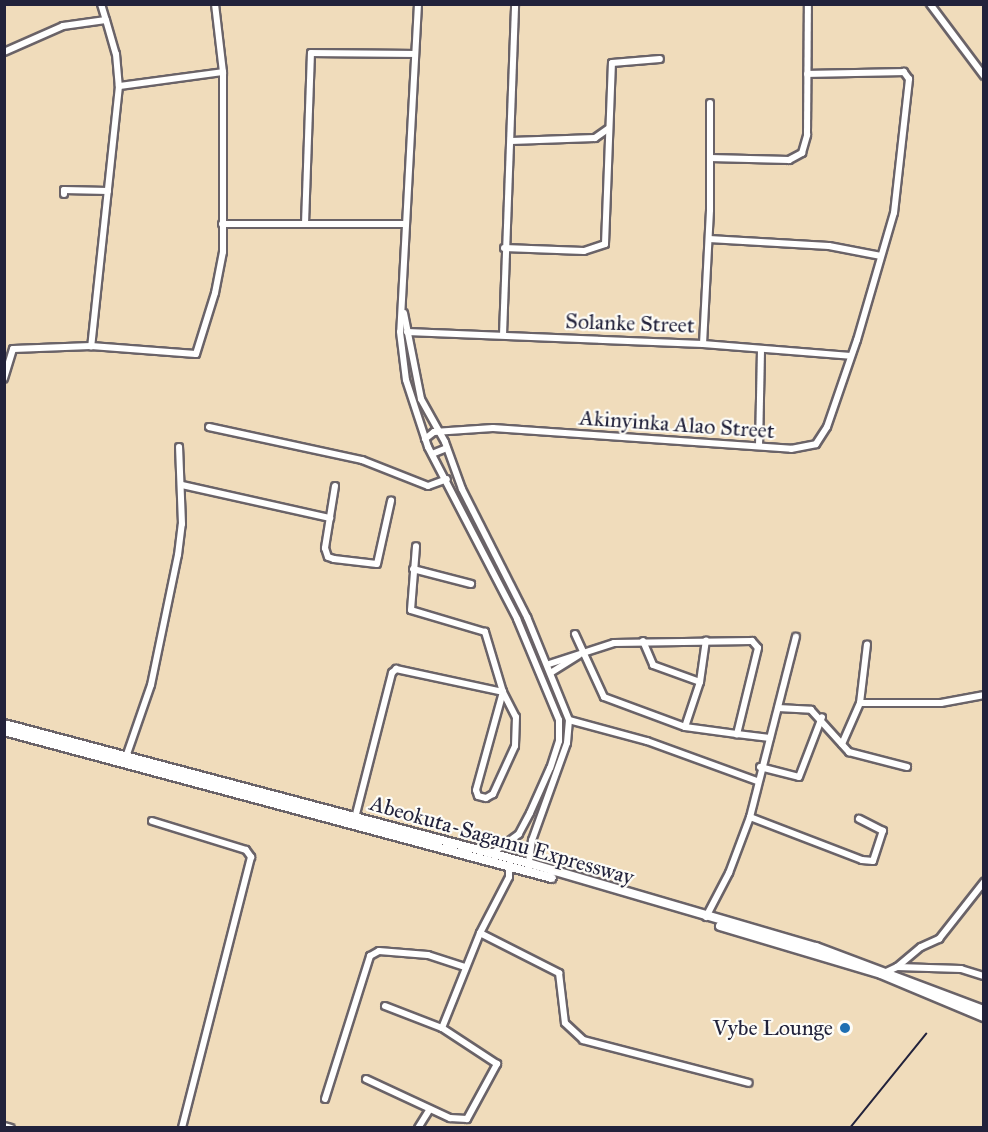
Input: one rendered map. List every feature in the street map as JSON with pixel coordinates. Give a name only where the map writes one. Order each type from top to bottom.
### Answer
[{"type":"highway","name":"Abeokuta-Sagamu Expressway","points":[[4,724],[355,818],[488,856],[508,865],[529,867],[883,972],[984,1017]]},
{"type":"highway","name":"Abeokuta-Sagamu Expressway","points":[[4,731],[488,856],[706,917],[883,972],[984,1010]]},
{"type":"street","points":[[91,346],[119,86],[116,54],[101,4]]},
{"type":"street","points":[[4,379],[13,349],[91,346],[196,354],[221,271],[223,72],[215,4]]},
{"type":"street","points":[[418,4],[406,224],[402,359],[425,439],[447,479],[557,709],[559,741],[530,813],[519,834],[488,856]]},
{"type":"street","points":[[503,335],[504,248],[511,141],[515,4]]},
{"type":"street","points":[[710,158],[797,158],[807,135],[808,4]]},
{"type":"street","points":[[930,4],[984,76]]},
{"type":"street","points":[[5,49],[63,26],[106,20]]},
{"type":"street","points":[[305,224],[311,53],[416,54]]},
{"type":"street","points":[[504,248],[584,250],[605,244],[612,63],[660,59]]},
{"type":"street","points":[[119,86],[223,72]]},
{"type":"street","points":[[807,74],[904,72],[909,79],[894,213],[851,356]]},
{"type":"street","points":[[703,344],[709,239],[710,103]]},
{"type":"street","points":[[511,141],[595,138],[608,129]]},
{"type":"street","points":[[64,194],[64,190],[108,191]]},
{"type":"street","points":[[222,224],[406,224]]},
{"type":"street","points":[[709,239],[829,246],[881,256]]},
{"type":"street","points":[[403,301],[421,399],[440,432],[462,489],[549,664],[569,720],[559,772],[539,817],[532,840],[529,867]]},
{"type":"street","name":"Solanke Street","points":[[407,332],[703,344],[851,356]]},
{"type":"street","points":[[759,446],[760,349]]},
{"type":"street","name":"Akinyinka Alao Street","points":[[440,432],[516,429],[791,449],[816,444],[827,427],[851,356]]},
{"type":"street","points":[[209,427],[362,460],[428,486],[447,479]]},
{"type":"street","points":[[425,439],[440,432]]},
{"type":"street","points":[[126,757],[154,674],[178,555],[182,485],[179,447]]},
{"type":"street","points":[[432,454],[447,448]]},
{"type":"street","points":[[182,485],[330,518]]},
{"type":"street","points":[[335,486],[325,548],[328,557],[373,565],[379,558],[391,501]]},
{"type":"street","points":[[416,546],[411,610],[485,632],[503,692],[516,717],[515,746],[498,787],[486,798],[478,796],[476,790],[503,692]]},
{"type":"street","points":[[413,569],[471,585]]},
{"type":"street","points":[[575,634],[580,655],[604,697],[685,727],[770,738]]},
{"type":"street","points":[[706,917],[729,873],[750,817],[760,767],[770,738],[796,637]]},
{"type":"street","points":[[549,664],[614,643],[706,640],[757,643],[736,734]]},
{"type":"street","points":[[685,727],[700,682],[706,640]]},
{"type":"street","points":[[643,641],[653,665],[700,682]]},
{"type":"street","points":[[842,744],[860,703],[867,644]]},
{"type":"street","points":[[552,672],[580,655]]},
{"type":"street","points":[[355,818],[392,673],[404,668],[503,692]]},
{"type":"street","points":[[860,703],[941,703],[984,695]]},
{"type":"street","points":[[778,708],[803,708],[822,717],[842,744],[856,755],[907,767]]},
{"type":"street","points":[[760,767],[799,777],[822,717]]},
{"type":"street","points":[[569,720],[647,741],[757,781]]},
{"type":"street","points":[[530,813],[539,817]]},
{"type":"street","points":[[750,817],[862,860],[873,861],[883,831],[859,819]]},
{"type":"street","points":[[152,821],[246,850],[252,857],[182,1128]]},
{"type":"street","points":[[519,834],[532,840]]},
{"type":"street","points":[[442,1028],[480,933],[509,877],[508,865]]},
{"type":"street","points":[[883,972],[897,967],[921,947],[939,939],[984,882]]},
{"type":"street","points":[[480,933],[559,972],[565,1023],[583,1040],[749,1083]]},
{"type":"street","points":[[325,1099],[370,956],[379,951],[428,955],[466,967]]},
{"type":"street","points":[[897,967],[961,969],[984,976]]},
{"type":"street","points":[[366,1079],[450,1118],[467,1119],[497,1064],[442,1028],[385,1006]]},
{"type":"street","points":[[418,1128],[430,1108]]},
{"type":"street","points":[[4,1126],[11,1128]]},
{"type":"railway","points":[[850,1128],[926,1034]]},
{"type":"place","name":"Vybe Lounge","points":[[845,1028]]}]
